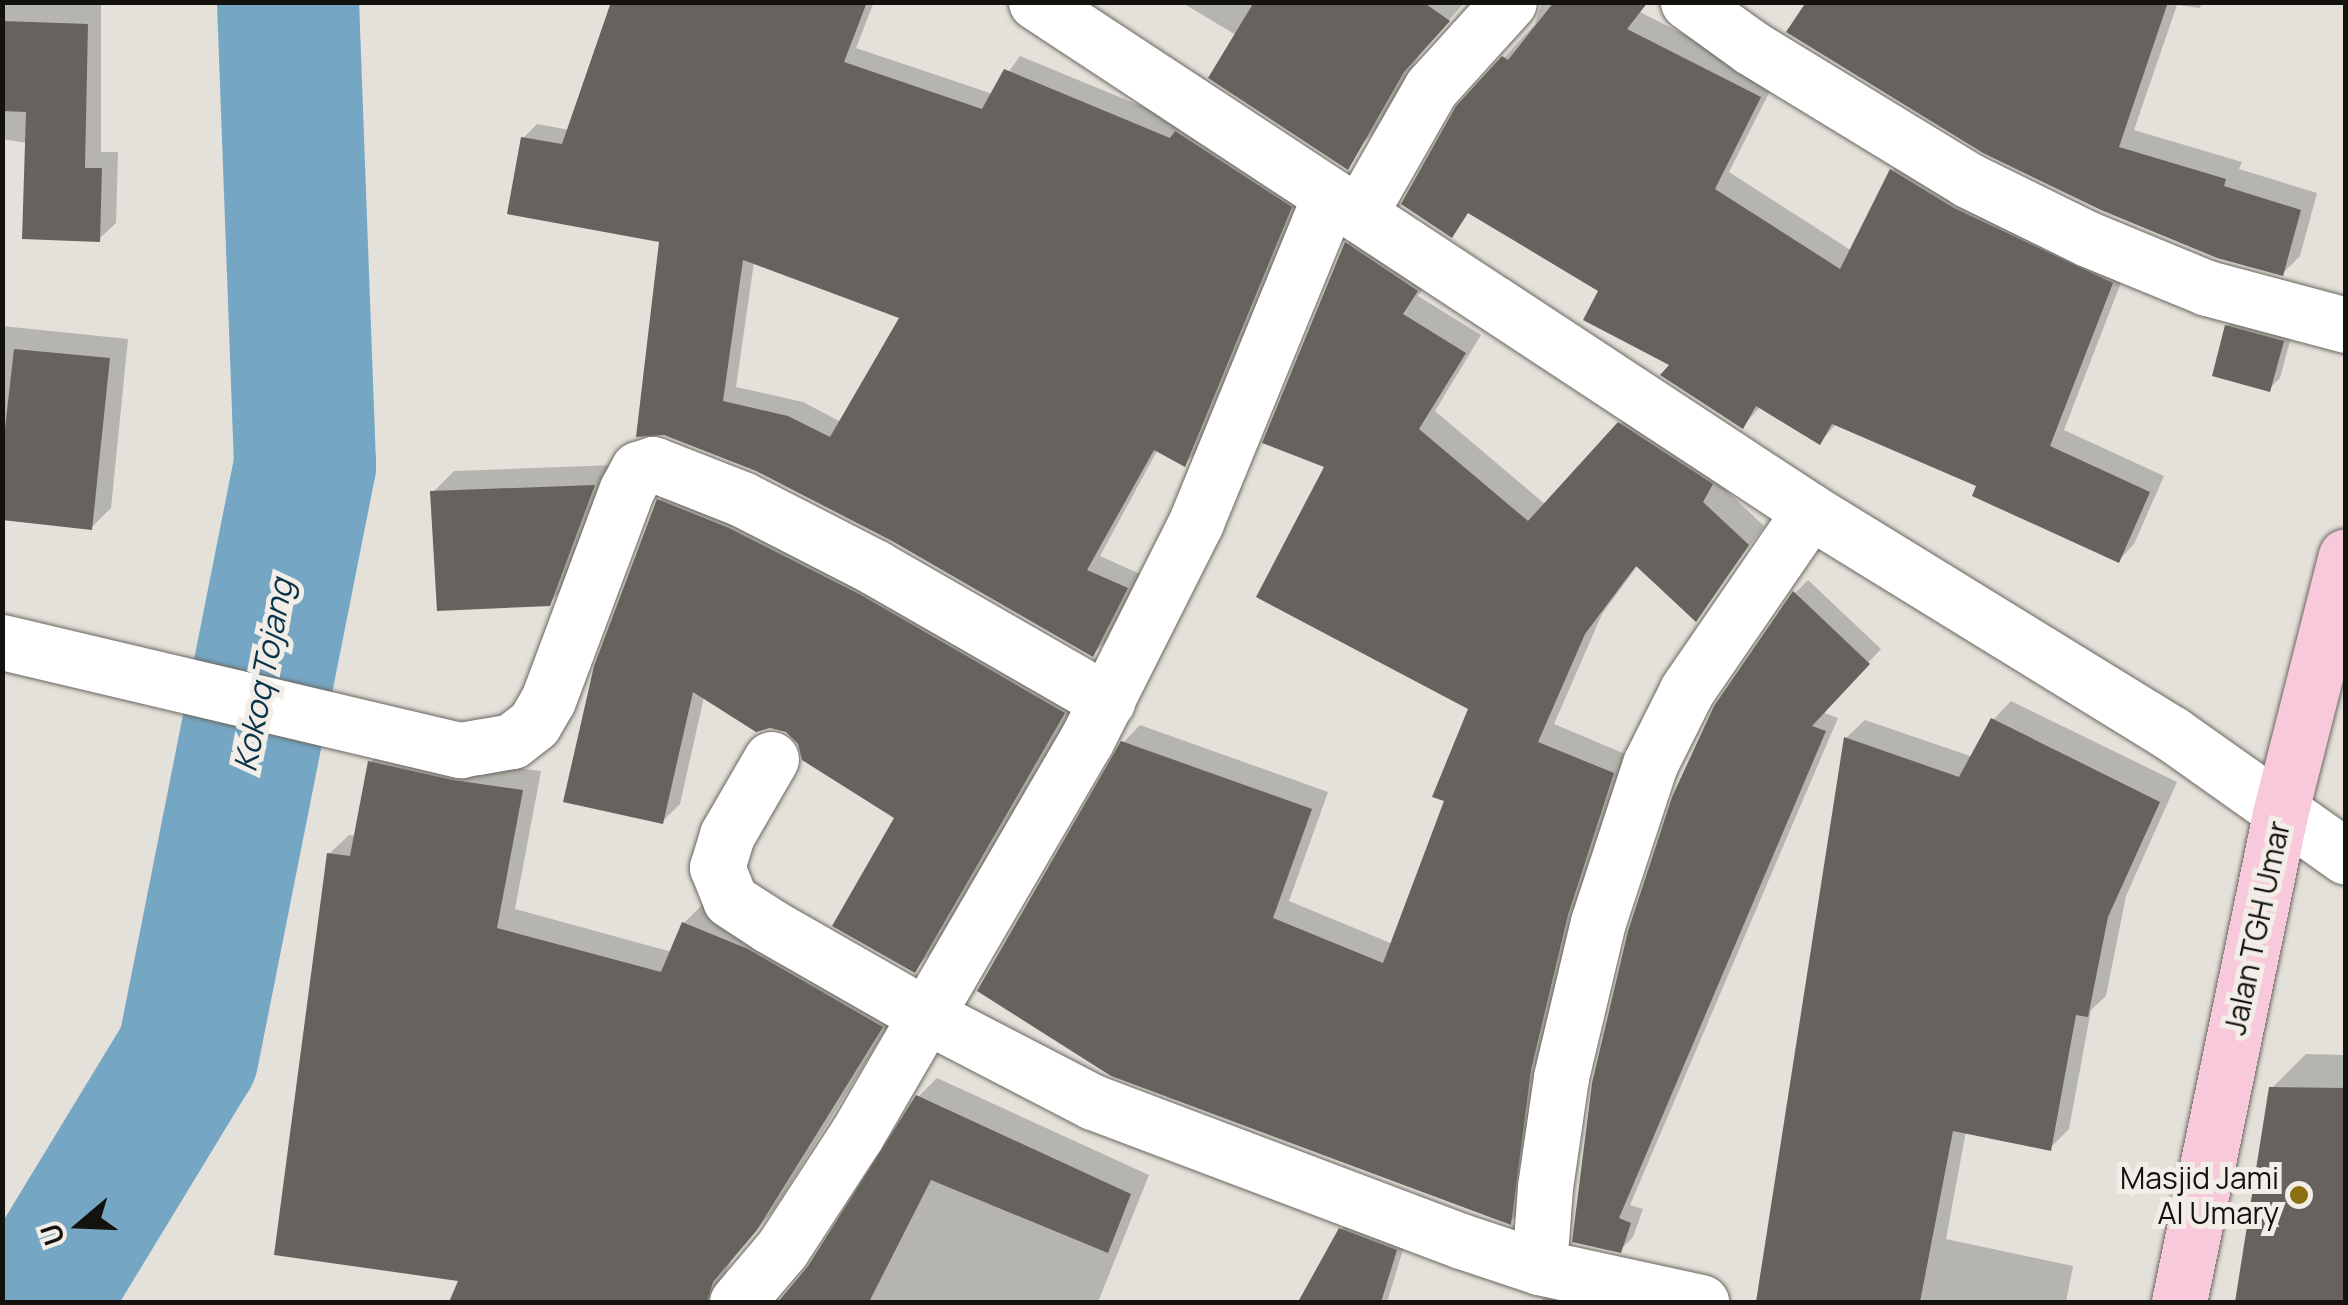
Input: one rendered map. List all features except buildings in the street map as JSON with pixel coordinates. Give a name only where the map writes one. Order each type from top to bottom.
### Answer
[{"type":"main road","name":"Jalan TGH Umar","points":[[2179,1302],[2280,814],[2343,578]]},
{"type":"street","points":[[1036,2],[1810,512],[2171,733],[2280,814],[2346,856]]},
{"type":"street","points":[[737,1302],[782,1248],[928,1017],[1107,702],[1345,205],[1432,88],[1509,2]]},
{"type":"street","points":[[1688,2],[1752,48],[1968,180],[2207,288],[2346,325]]},
{"type":"street","points":[[2,642],[234,693],[296,712],[460,750],[512,742],[534,724],[548,700],[627,489],[638,469],[652,464],[742,499],[876,568],[1107,702]]},
{"type":"street","points":[[1539,1267],[1544,1186],[1560,1077],[1598,922],[1650,764],[1687,690],[1810,512]]},
{"type":"street","points":[[771,760],[726,835],[717,867],[720,885],[730,900],[928,1017],[1093,1102],[1286,1177],[1539,1267],[1701,1302]]},
{"type":"waterway","name":"Kokoq Tojang","points":[[37,1302],[188,1054],[305,465],[288,2]]},
{"type":"place","name":"Masjid Jami Al Umary","points":[[2299,1195]]}]
